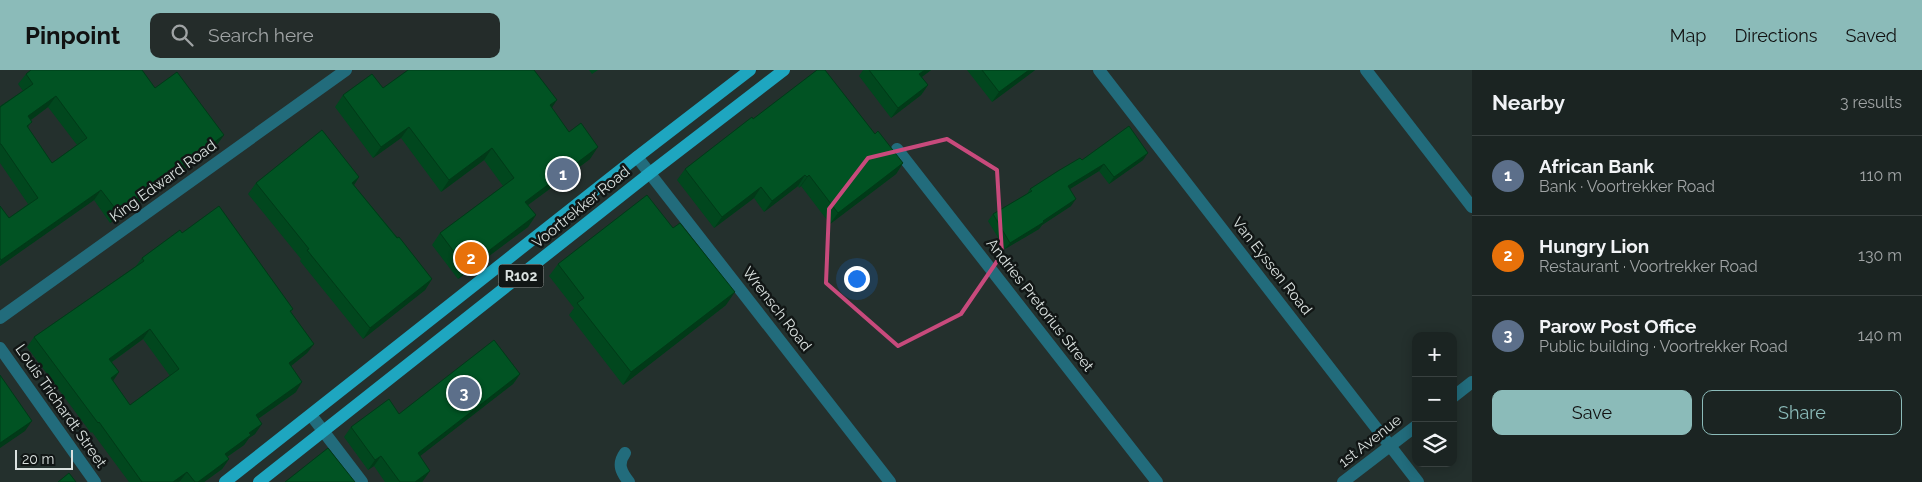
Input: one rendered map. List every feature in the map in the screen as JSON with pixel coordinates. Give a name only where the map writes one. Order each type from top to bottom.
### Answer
[{"type":"main road","name":"Voortrekker Road","points":[[225,482],[750,70]]},
{"type":"main road","name":"Voortrekker Road","points":[[259,482],[650,173],[784,70]]},
{"type":"street","name":"King Edward Road","points":[[0,318],[346,70]]},
{"type":"street","name":"Van Eyssen Road","points":[[1099,70],[1418,482]]},
{"type":"street","points":[[1366,70],[1472,207]]},
{"type":"street","name":"Andries Pretorius Street","points":[[897,150],[1157,482]]},
{"type":"street","name":"Wrensch Road","points":[[637,157],[890,482]]},
{"type":"street","name":"Louis Trichardt Street","points":[[0,348],[95,482]]},
{"type":"street","points":[[1457,394],[1472,382]]},
{"type":"street","points":[[311,415],[362,482]]},
{"type":"street","name":"1st Avenue","points":[[1344,482],[1412,429]]},
{"type":"street","points":[[625,453],[620,469],[629,482]]},
{"type":"highlighted area","points":[[947,139],[997,170],[1002,254],[961,314],[898,346],[826,283],[829,209],[868,158]]},
{"type":"building","points":[[31,70],[142,70],[155,88],[177,72],[224,135],[118,212],[101,190],[1,260],[0,206],[9,218],[38,198],[0,144],[0,107],[33,84],[26,74]],"holes":[[[56,96],[87,138],[52,163],[27,126],[32,122],[28,116]]]},
{"type":"building","points":[[408,70],[534,70],[557,100],[550,105],[569,132],[581,123],[598,147],[525,202],[536,215],[466,268],[440,233],[514,178],[492,148],[449,180],[409,127],[381,147],[343,95],[372,74],[383,88]]},
{"type":"building","points":[[817,70],[825,70],[875,134],[878,131],[903,163],[838,213],[809,175],[807,177],[805,175],[772,201],[761,187],[722,217],[685,169]]},
{"type":"building","points":[[869,70],[925,70],[919,74],[928,85],[898,108]]},
{"type":"building","points":[[982,70],[1029,70],[999,92]]},
{"type":"building","points":[[1129,126],[1148,153],[1114,177],[1104,164],[1068,186],[1076,199],[1010,243],[993,214],[1032,191],[1030,189],[1058,171],[1080,158],[1082,160]]},
{"type":"building","points":[[322,130],[359,177],[352,183],[397,238],[399,237],[432,279],[370,328],[256,183]]},
{"type":"building","points":[[647,195],[673,228],[680,223],[735,292],[631,372],[577,303],[584,298],[558,264]]},
{"type":"building","points":[[219,206],[293,309],[290,311],[314,344],[289,363],[302,382],[256,415],[262,424],[249,433],[251,435],[225,454],[229,459],[198,482],[195,482],[187,472],[173,482],[142,482],[34,337],[144,261],[142,258],[180,230],[182,233]],"holes":[[[150,329],[179,369],[130,405],[111,378],[119,372],[109,359]]]},
{"type":"building","points":[[494,340],[520,374],[418,453],[430,471],[415,482],[400,482],[381,456],[375,460],[351,427],[389,399],[399,414]]},
{"type":"building","points":[[0,375],[32,421],[0,443]]},
{"type":"building","points":[[328,448],[355,482],[285,482]]},
{"type":"building","points":[[69,473],[76,482],[58,482]]},
{"type":"place","name":"African Bank","points":[[563,174]]},
{"type":"place","name":"Hungry Lion","points":[[471,258]]},
{"type":"place","name":"Parow Post Office","points":[[464,393]]}]
